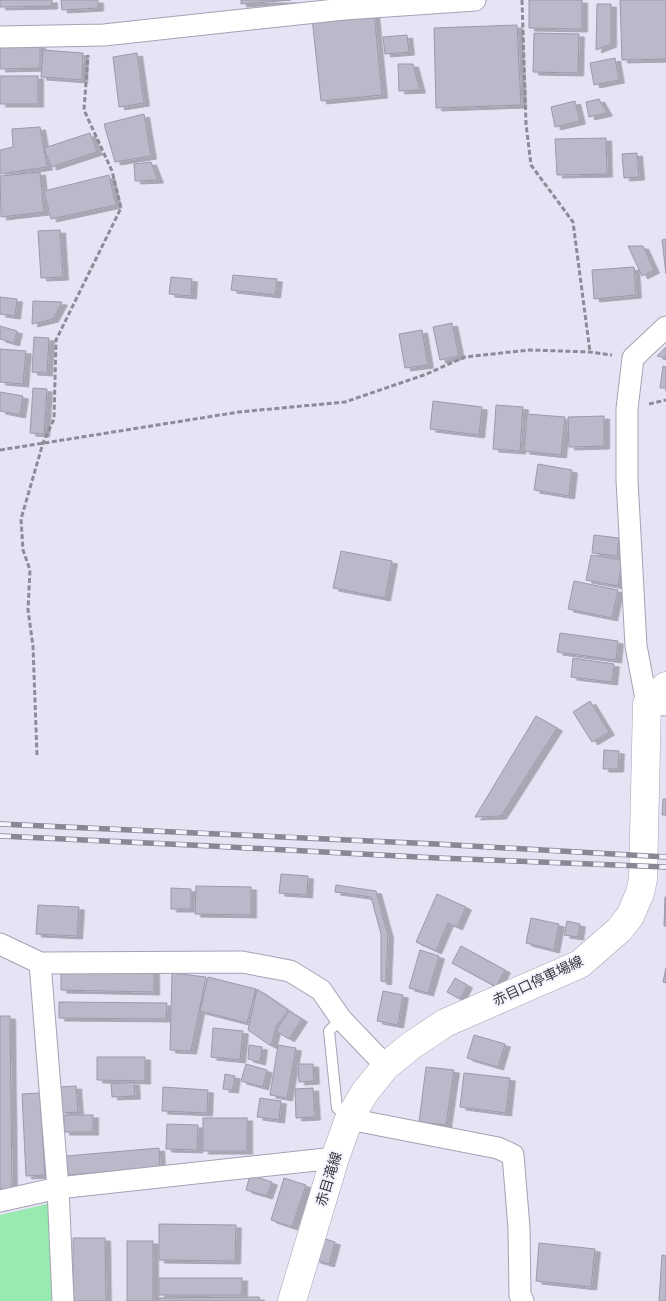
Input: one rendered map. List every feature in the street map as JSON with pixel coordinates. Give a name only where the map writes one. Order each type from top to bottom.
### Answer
[{"type":"main road","name":"赤目口停車場線","points":[[386,1066],[412,1045],[445,1023],[580,964],[619,930],[630,916],[640,893],[642,879],[660,699]]},
{"type":"main road","name":"赤目滝線","points":[[292,1301],[335,1158],[349,1119],[364,1092],[386,1066]]},
{"type":"street","points":[[0,37],[104,35],[344,9],[474,0]]},
{"type":"street","points":[[660,699],[636,646],[627,480],[627,409],[633,358],[666,327]]},
{"type":"street","points":[[0,944],[40,963],[242,962],[290,971],[321,990],[341,1019],[386,1066]]},
{"type":"street","points":[[40,963],[58,1188],[63,1301]]},
{"type":"street","points":[[349,1119],[498,1148],[513,1155],[519,1228],[520,1295],[522,1301]]},
{"type":"street","points":[[0,1201],[58,1188],[335,1158]]},
{"type":"lane","points":[[341,1019],[329,1031],[337,1108],[349,1119]]},
{"type":"path","points":[[522,0],[526,124],[531,165],[573,222],[590,352]]},
{"type":"path","points":[[38,755],[33,646],[28,610],[30,570],[23,550],[21,519],[43,443],[54,420],[56,340],[121,208],[112,171],[84,110],[89,35]]},
{"type":"path","points":[[0,450],[239,412],[345,402],[424,375],[465,357],[529,350],[590,352],[633,358]]},
{"type":"green space","points":[[51,1203],[56,1301],[0,1301],[0,1215]]},
{"type":"building","points":[[0,0],[52,0],[52,6],[0,7]]},
{"type":"building","points":[[61,0],[98,0],[98,8],[62,10]]},
{"type":"building","points":[[241,0],[291,0],[241,4]]},
{"type":"building","points":[[529,0],[582,0],[582,29],[529,28]]},
{"type":"building","points":[[620,0],[666,0],[666,59],[622,60]]},
{"type":"building","points":[[597,4],[611,4],[611,44],[596,50]]},
{"type":"building","points":[[374,12],[382,95],[321,101],[312,18]]},
{"type":"building","points":[[517,25],[521,105],[436,108],[434,28]]},
{"type":"building","points":[[534,33],[579,34],[578,73],[533,72]]},
{"type":"building","points":[[407,35],[409,52],[385,54],[383,37]]},
{"type":"building","points":[[0,45],[40,45],[40,68],[0,69]]},
{"type":"building","points":[[43,50],[83,53],[82,80],[41,77]]},
{"type":"building","points":[[137,53],[144,103],[119,107],[113,57]]},
{"type":"building","points":[[615,58],[619,80],[594,85],[590,63]]},
{"type":"building","points":[[398,64],[413,64],[420,90],[399,91]]},
{"type":"building","points":[[0,76],[38,76],[38,104],[0,104]]},
{"type":"building","points":[[599,99],[607,113],[589,117],[586,102]]},
{"type":"building","points":[[575,101],[580,121],[555,127],[551,107]]},
{"type":"building","points":[[144,114],[151,156],[115,162],[104,124]]},
{"type":"building","points":[[40,127],[47,167],[0,174],[0,150],[13,147],[12,129]]},
{"type":"building","points":[[90,133],[97,152],[51,167],[44,148]]},
{"type":"building","points":[[606,138],[607,174],[557,175],[555,139]]},
{"type":"building","points":[[637,153],[639,177],[624,178],[622,154]]},
{"type":"building","points":[[151,162],[158,180],[135,181],[134,164]]},
{"type":"building","points":[[40,172],[44,212],[1,217],[0,176]]},
{"type":"building","points":[[109,175],[116,205],[51,219],[44,191]]},
{"type":"building","points":[[60,230],[63,277],[41,278],[38,231]]},
{"type":"building","points":[[666,239],[666,274],[662,240]]},
{"type":"building","points":[[628,246],[643,246],[654,270],[642,276]]},
{"type":"building","points":[[634,267],[636,295],[594,299],[592,270]]},
{"type":"building","points":[[233,275],[277,279],[275,295],[231,290]]},
{"type":"building","points":[[171,277],[192,279],[191,296],[169,294]]},
{"type":"building","points":[[0,297],[17,299],[15,316],[0,314]]},
{"type":"building","points":[[33,301],[62,302],[53,319],[32,324]]},
{"type":"building","points":[[452,323],[459,356],[440,360],[433,327]]},
{"type":"building","points":[[0,326],[17,331],[14,343],[0,339]]},
{"type":"building","points":[[422,330],[428,365],[405,368],[399,334]]},
{"type":"building","points":[[34,337],[49,338],[47,373],[32,372]]},
{"type":"building","points":[[666,347],[666,358],[657,356]]},
{"type":"building","points":[[0,349],[26,351],[23,384],[0,382]]},
{"type":"building","points":[[663,366],[666,367],[666,388],[660,388]]},
{"type":"building","points":[[33,388],[47,389],[44,434],[30,433]]},
{"type":"building","points":[[0,392],[23,396],[20,415],[0,411]]},
{"type":"building","points":[[433,401],[482,407],[479,435],[430,429]]},
{"type":"building","points":[[496,405],[523,407],[520,451],[493,449]]},
{"type":"building","points":[[527,414],[565,417],[561,455],[524,451]]},
{"type":"building","points":[[604,416],[604,446],[569,447],[568,417]]},
{"type":"building","points":[[538,464],[572,470],[569,496],[534,490]]},
{"type":"building","points":[[594,535],[619,538],[617,556],[592,553]]},
{"type":"building","points":[[341,551],[392,561],[385,598],[333,588]]},
{"type":"building","points":[[591,555],[622,560],[618,586],[586,580]]},
{"type":"building","points":[[574,581],[618,590],[612,618],[568,609]]},
{"type":"building","points":[[560,633],[618,641],[616,660],[557,652]]},
{"type":"building","points":[[573,658],[614,664],[612,682],[571,677]]},
{"type":"building","points":[[590,701],[609,732],[592,742],[573,712]]},
{"type":"building","points":[[536,716],[557,728],[501,816],[475,817]]},
{"type":"building","points":[[604,750],[619,751],[618,769],[603,769]]},
{"type":"building","points":[[663,799],[666,799],[666,815],[662,815]]},
{"type":"building","points":[[281,874],[308,876],[307,895],[279,893]]},
{"type":"building","points":[[336,885],[376,891],[388,935],[386,982],[381,981],[381,934],[371,897],[335,892]]},
{"type":"building","points":[[196,886],[251,887],[251,915],[195,914]]},
{"type":"building","points":[[171,888],[191,889],[191,909],[171,909]]},
{"type":"building","points":[[437,894],[466,907],[457,927],[448,923],[436,951],[416,942]]},
{"type":"building","points":[[665,897],[666,926],[664,926]]},
{"type":"building","points":[[38,905],[79,907],[77,936],[36,934]]},
{"type":"building","points":[[531,918],[559,924],[554,950],[526,943]]},
{"type":"building","points":[[567,921],[580,924],[578,937],[564,935]]},
{"type":"building","points":[[461,946],[505,970],[496,987],[452,963]]},
{"type":"building","points":[[420,950],[439,956],[428,993],[409,988]]},
{"type":"building","points":[[666,968],[666,983],[663,982]]},
{"type":"building","points":[[61,970],[154,971],[154,992],[61,990]]},
{"type":"building","points":[[172,973],[206,977],[191,1051],[170,1050]]},
{"type":"building","points":[[208,977],[256,989],[247,1023],[200,1011]]},
{"type":"building","points":[[455,978],[467,985],[460,999],[447,992]]},
{"type":"building","points":[[257,989],[288,1010],[276,1027],[271,1046],[248,1030]]},
{"type":"building","points":[[383,991],[403,995],[398,1025],[377,1021]]},
{"type":"building","points":[[59,1002],[167,1003],[166,1019],[59,1018]]},
{"type":"building","points":[[289,1011],[302,1019],[289,1039],[276,1031]]},
{"type":"building","points":[[0,1016],[10,1016],[12,1189],[0,1189]]},
{"type":"building","points":[[213,1028],[243,1031],[240,1060],[211,1057]]},
{"type":"building","points":[[474,1035],[505,1044],[498,1067],[467,1058]]},
{"type":"building","points":[[249,1045],[262,1047],[260,1062],[248,1059]]},
{"type":"building","points":[[278,1045],[296,1048],[287,1098],[270,1095]]},
{"type":"building","points":[[97,1057],[145,1057],[145,1081],[97,1080]]},
{"type":"building","points":[[246,1064],[267,1070],[263,1087],[241,1081]]},
{"type":"building","points":[[298,1064],[313,1064],[314,1081],[299,1082]]},
{"type":"building","points":[[426,1067],[454,1070],[446,1125],[419,1122]]},
{"type":"building","points":[[464,1073],[510,1078],[506,1113],[460,1107]]},
{"type":"building","points":[[225,1074],[235,1076],[233,1090],[223,1089]]},
{"type":"building","points":[[134,1082],[135,1096],[112,1097],[111,1084]]},
{"type":"building","points":[[76,1086],[78,1112],[61,1113],[59,1087]]},
{"type":"building","points":[[163,1087],[208,1090],[207,1113],[162,1111]]},
{"type":"building","points":[[313,1088],[315,1117],[296,1118],[295,1089]]},
{"type":"building","points":[[40,1093],[45,1175],[26,1176],[22,1094]]},
{"type":"building","points":[[260,1098],[281,1101],[279,1120],[257,1117]]},
{"type":"building","points":[[64,1115],[93,1115],[93,1132],[64,1132]]},
{"type":"building","points":[[203,1118],[247,1118],[247,1151],[203,1151]]},
{"type":"building","points":[[167,1124],[198,1125],[197,1150],[166,1149]]},
{"type":"building","points":[[159,1148],[160,1168],[68,1175],[66,1156]]},
{"type":"building","points":[[250,1175],[272,1182],[267,1196],[246,1190]]},
{"type":"building","points":[[284,1178],[306,1185],[292,1227],[271,1220]]},
{"type":"building","points":[[159,1224],[236,1225],[235,1261],[159,1260]]},
{"type":"building","points":[[73,1238],[105,1238],[106,1301],[73,1301]]},
{"type":"building","points":[[322,1238],[335,1242],[329,1264],[315,1260]]},
{"type":"building","points":[[127,1241],[153,1241],[153,1301],[127,1301]]},
{"type":"building","points":[[539,1243],[595,1249],[591,1287],[536,1281]]},
{"type":"building","points":[[662,1255],[666,1256],[666,1301],[659,1301]]},
{"type":"building","points":[[159,1278],[242,1278],[242,1295],[159,1295]]},
{"type":"building","points":[[259,1297],[260,1301],[158,1301],[158,1298]]},
{"type":"railway","points":[[0,824],[436,844],[666,857]]},
{"type":"railway","points":[[0,836],[437,858],[666,867]]}]
